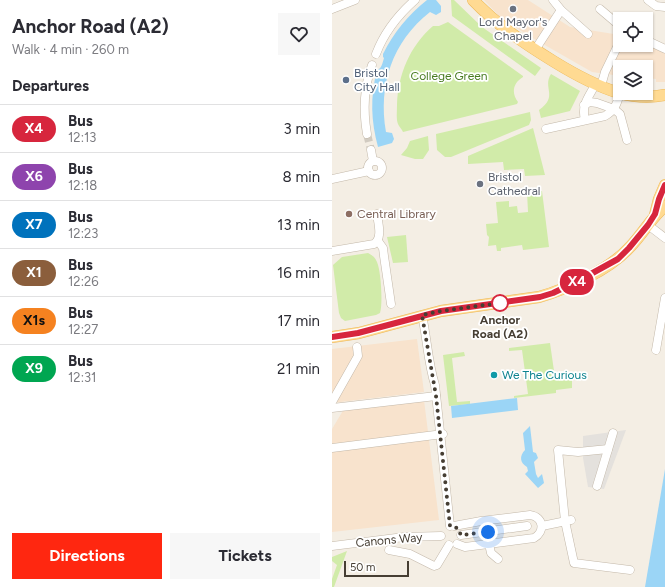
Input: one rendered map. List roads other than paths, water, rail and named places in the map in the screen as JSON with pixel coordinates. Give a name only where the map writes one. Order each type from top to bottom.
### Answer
[{"type":"main road","points":[[473,0],[497,22],[535,50],[574,73],[613,90]]},
{"type":"main road","points":[[653,96],[665,95]]},
{"type":"main road","points":[[332,337],[358,333],[441,311],[540,297],[553,293],[618,259],[648,225],[655,214],[665,185]]},
{"type":"main road","points":[[655,214],[665,206]]},
{"type":"street","points":[[332,14],[332,8],[356,0]]},
{"type":"street","points":[[376,54],[392,25],[415,0]]},
{"type":"street","points":[[552,0],[588,34]]},
{"type":"street","points":[[651,1],[656,6],[665,7]]},
{"type":"street","points":[[600,9],[613,20]]},
{"type":"street","points":[[535,50],[561,10]]},
{"type":"street","points":[[653,43],[665,49]]},
{"type":"street","points":[[585,120],[583,112],[584,105],[598,85],[615,52]]},
{"type":"street","points":[[367,134],[365,102],[372,65]]},
{"type":"street","points":[[546,130],[605,116],[614,109],[618,100]]},
{"type":"street","points":[[584,105],[590,102],[614,109],[620,114],[627,140]]},
{"type":"street","points":[[371,150],[374,161]]},
{"type":"street","points":[[369,171],[374,175],[382,171],[381,164],[374,161]]},
{"type":"street","points":[[369,171],[370,164],[374,161]]},
{"type":"street","points":[[332,179],[369,171]]},
{"type":"street","points":[[377,214],[379,234],[378,241],[383,248],[391,304]]},
{"type":"street","points":[[648,225],[665,238]]},
{"type":"street","points":[[332,251],[374,244],[378,241]]},
{"type":"street","points":[[656,350],[665,298]]},
{"type":"street","points":[[422,315],[442,434],[452,526]]},
{"type":"street","points":[[332,402],[358,356],[357,346]]},
{"type":"street","points":[[376,397],[420,392],[426,397]]},
{"type":"street","points":[[332,408],[436,396]]},
{"type":"street","points":[[597,486],[613,433]]},
{"type":"street","points":[[332,448],[442,434]]},
{"type":"street","points":[[608,449],[578,452],[557,449],[574,563],[630,570]]},
{"type":"street","points":[[530,515],[536,516],[540,519],[542,526],[540,533],[534,538],[465,547],[443,542],[441,536],[444,530],[452,526],[530,515]]},
{"type":"street","points":[[542,526],[568,521]]},
{"type":"street","points":[[390,550],[410,554],[434,566],[453,545],[459,542],[461,535],[459,530],[452,526]]},
{"type":"street","points":[[461,535],[527,526]]},
{"type":"street","name":"Canons Way","points":[[334,546],[404,537],[441,536]]},
{"type":"street","points":[[489,544],[491,553],[498,559]]},
{"type":"water","points":[[427,0],[436,0],[441,6],[441,12],[436,15],[430,12],[406,37],[397,51],[386,81],[384,98],[386,132],[392,133],[394,139],[392,143],[378,147],[372,109],[373,90],[377,70],[382,66],[384,58],[383,54],[397,31]]},
{"type":"water","points":[[517,398],[518,410],[452,418],[451,406]]},
{"type":"water","points":[[530,426],[533,452],[536,453],[538,458],[534,462],[536,474],[538,478],[542,474],[544,483],[538,488],[525,474],[528,471],[527,467],[523,464],[521,459],[525,450],[523,433]]},
{"type":"water","points":[[665,469],[665,587],[645,587]]},
{"type":"tunnel","points":[[367,134],[371,150]]},
{"type":"place","name":"Lord Mayor's Chapel","points":[[513,9]]},
{"type":"place","name":"Bristol City Hall","points":[[346,80]]},
{"type":"place","name":"Bristol Cathedral","points":[[480,184]]},
{"type":"place","name":"Central Library","points":[[349,214]]},
{"type":"place","name":"Anchor Road (A2)","points":[[500,303]]},
{"type":"place","name":"We The Curious","points":[[494,375]]},
{"type":"park label","name":"College Green","points":[[449,76]]}]
